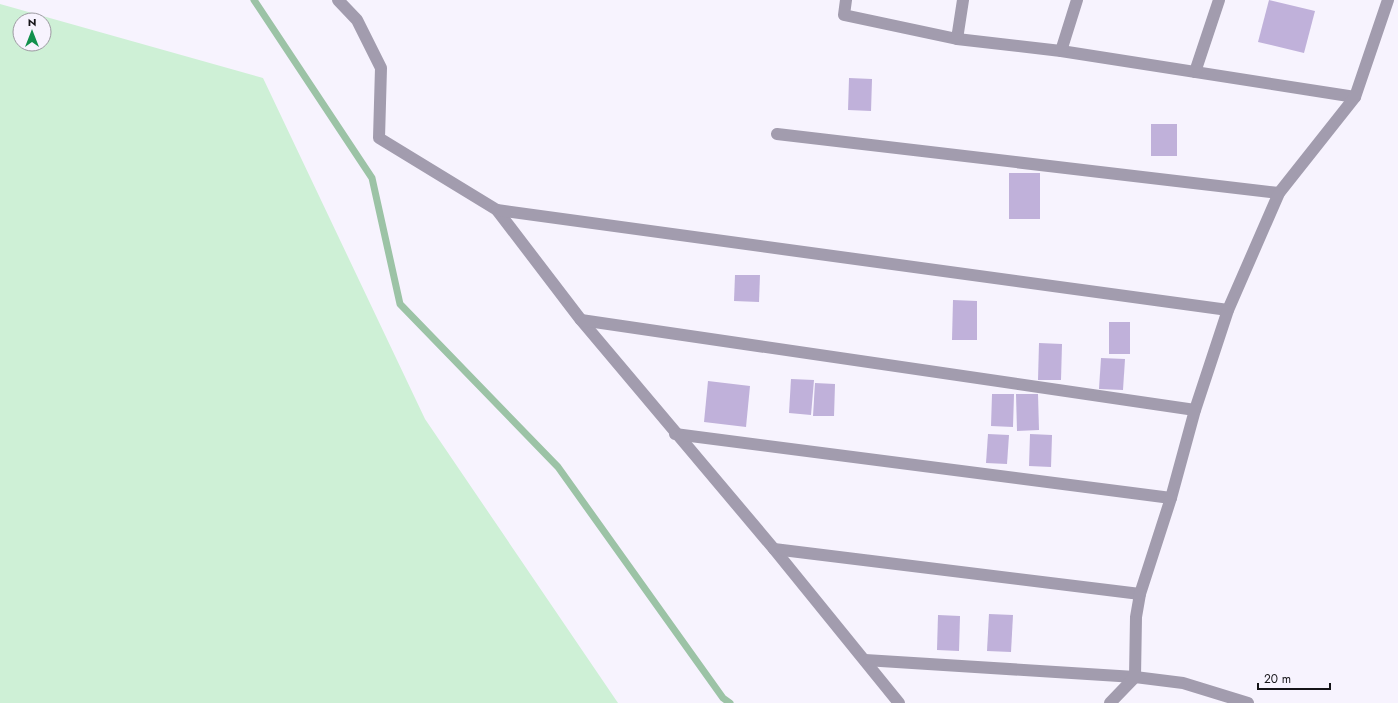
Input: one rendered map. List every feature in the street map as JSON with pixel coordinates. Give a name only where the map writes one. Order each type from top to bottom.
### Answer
[{"type":"street","points":[[338,0],[357,20],[381,68],[379,138],[497,210],[581,320],[675,434],[774,549],[899,703]]},
{"type":"street","points":[[846,0],[844,15],[957,39],[1060,51],[1355,97]]},
{"type":"street","points":[[957,39],[963,0]]},
{"type":"street","points":[[1060,51],[1077,0]]},
{"type":"street","points":[[1195,72],[1219,0]]},
{"type":"street","points":[[1110,703],[1135,676],[1136,617],[1140,594],[1170,498],[1194,410],[1228,310],[1279,192],[1355,97],[1388,0]]},
{"type":"street","points":[[777,134],[1279,192]]},
{"type":"street","points":[[497,210],[1228,310]]},
{"type":"street","points":[[581,320],[1194,410]]},
{"type":"street","points":[[675,434],[1170,498]]},
{"type":"street","points":[[774,549],[1140,594]]},
{"type":"street","points":[[865,660],[1135,676],[1183,683],[1248,703]]},
{"type":"green space","points":[[0,4],[28,12],[12,12],[12,52],[52,52],[52,19],[263,78],[425,419],[618,703],[0,703]]},
{"type":"building","points":[[1269,0],[1315,11],[1304,53],[1258,42]]},
{"type":"building","points":[[849,78],[872,79],[871,111],[848,110]]},
{"type":"building","points":[[1151,124],[1177,124],[1177,156],[1151,156]]},
{"type":"building","points":[[1009,173],[1040,173],[1040,219],[1009,219]]},
{"type":"building","points":[[735,275],[760,275],[759,302],[734,301]]},
{"type":"building","points":[[953,300],[977,301],[977,340],[952,340]]},
{"type":"building","points":[[1109,322],[1130,322],[1130,354],[1109,354]]},
{"type":"building","points":[[1039,343],[1062,344],[1061,380],[1038,380]]},
{"type":"building","points":[[1101,358],[1125,359],[1123,390],[1099,389]]},
{"type":"building","points":[[791,379],[814,380],[811,415],[789,413]]},
{"type":"building","points":[[708,381],[750,386],[746,427],[704,422]]},
{"type":"building","points":[[815,383],[835,384],[834,416],[813,416]]},
{"type":"building","points":[[992,394],[1014,394],[1013,427],[991,426]]},
{"type":"building","points":[[1016,394],[1038,394],[1039,430],[1017,431]]},
{"type":"building","points":[[988,434],[1009,435],[1007,464],[986,463]]},
{"type":"building","points":[[1030,434],[1052,435],[1051,467],[1029,466]]},
{"type":"building","points":[[989,614],[1013,615],[1011,652],[987,651]]},
{"type":"building","points":[[938,615],[960,616],[959,651],[937,650]]},
{"type":"waterway","points":[[254,0],[372,178],[400,304],[558,467],[723,698],[730,703]]}]
